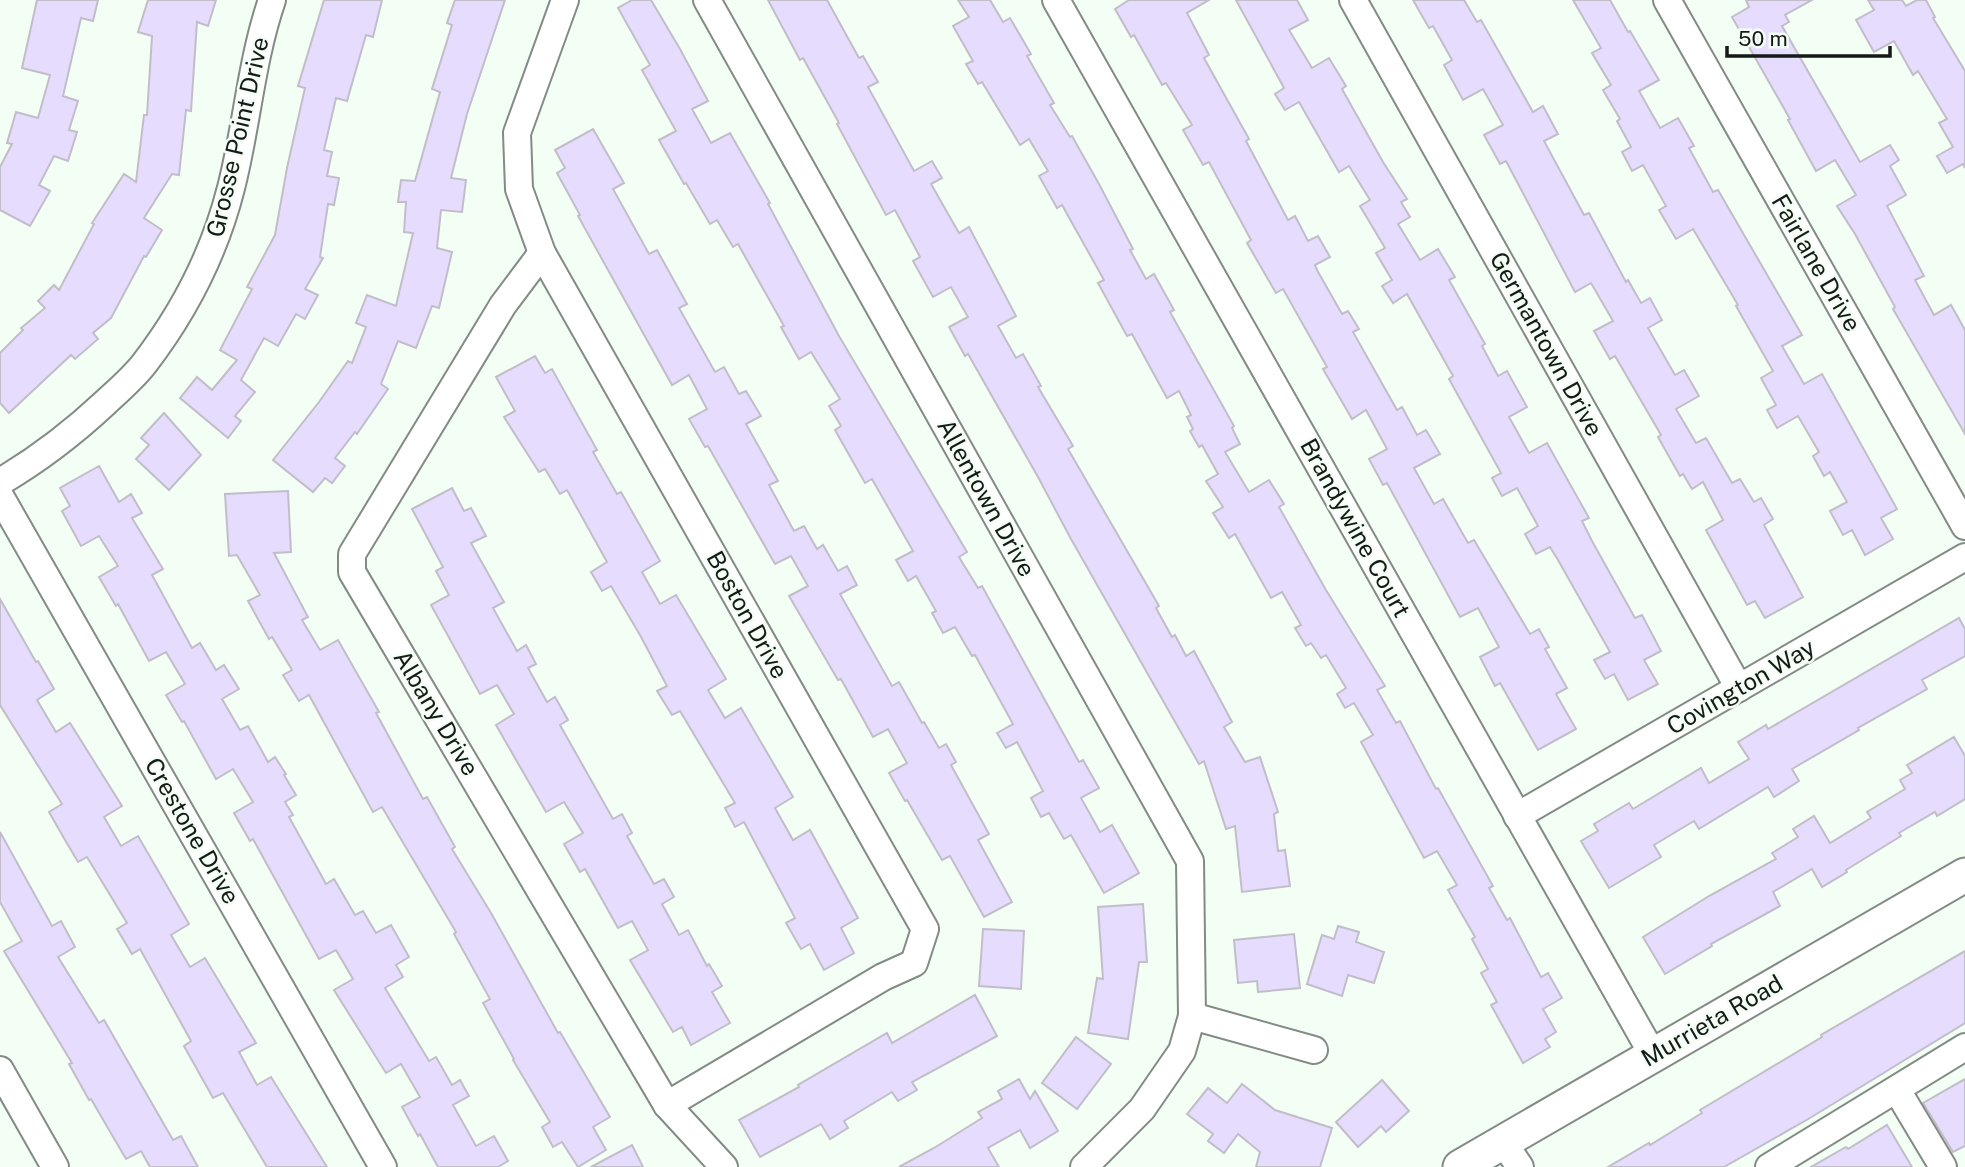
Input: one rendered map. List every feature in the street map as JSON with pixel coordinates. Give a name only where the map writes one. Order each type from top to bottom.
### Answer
[{"type":"main road","name":"Murrieta Road","points":[[1460,1167],[1511,1155],[1653,1055],[1965,875]]},
{"type":"street","name":"Grosse Point Drive","points":[[0,482],[71,435],[136,373],[181,308],[217,235],[231,188],[252,74],[272,0]]},
{"type":"street","name":"Boston Drive","points":[[565,0],[517,133],[519,189],[542,253],[925,929],[914,963],[883,977],[667,1105]]},
{"type":"street","name":"Allentown Drive","points":[[707,0],[1190,861],[1192,1016],[1182,1051],[1143,1109],[1084,1167]]},
{"type":"street","name":"Brandywine Court","points":[[1056,0],[1653,1055]]},
{"type":"street","name":"Germantown Drive","points":[[1353,0],[1739,688]]},
{"type":"street","name":"Fairlane Drive","points":[[1667,0],[1965,526]]},
{"type":"street","name":"Albany Drive","points":[[542,253],[502,305],[352,554],[352,572],[667,1105],[724,1167]]},
{"type":"street","name":"Crestone Drive","points":[[0,496],[383,1167]]},
{"type":"street","name":"Covington Way","points":[[1517,816],[1965,557]]},
{"type":"street","points":[[1192,1016],[1314,1050]]},
{"type":"street","points":[[1769,1167],[1965,1047]]},
{"type":"street","points":[[0,1070],[55,1167]]},
{"type":"street","points":[[1897,1090],[1943,1167]]},
{"type":"building","points":[[37,0],[98,0],[93,21],[81,18],[63,96],[78,101],[69,130],[77,132],[68,161],[54,156],[39,185],[50,191],[30,226],[0,210],[0,167],[12,144],[7,143],[16,112],[38,118],[50,75],[22,68]]},
{"type":"building","points":[[148,0],[216,0],[208,26],[197,22],[191,111],[186,110],[179,175],[172,174],[144,218],[162,230],[146,257],[144,256],[111,318],[93,333],[98,339],[75,359],[71,355],[9,413],[0,403],[0,353],[23,330],[21,328],[45,308],[38,301],[54,285],[59,290],[94,224],[92,223],[124,174],[136,182],[144,115],[147,115],[152,36],[138,32]]},
{"type":"building","points":[[324,0],[382,0],[373,37],[366,35],[347,101],[336,98],[324,150],[332,152],[327,176],[339,178],[334,205],[328,204],[320,257],[323,258],[305,289],[318,295],[305,319],[296,314],[278,346],[264,338],[241,380],[255,392],[235,416],[241,421],[228,438],[180,398],[197,377],[212,390],[237,360],[220,350],[252,289],[247,287],[275,235],[305,88],[298,86]]},
{"type":"building","points":[[455,0],[505,0],[467,114],[451,178],[466,180],[462,212],[441,210],[437,248],[452,252],[439,308],[432,306],[416,348],[398,341],[381,384],[388,389],[357,434],[355,432],[335,458],[345,466],[332,483],[325,478],[313,492],[273,460],[348,361],[352,363],[366,327],[356,323],[367,295],[396,306],[413,233],[404,232],[406,202],[398,202],[401,180],[415,181],[440,92],[432,89],[452,25],[447,23]]},
{"type":"building","points":[[632,0],[651,0],[680,49],[708,101],[692,109],[711,143],[730,133],[770,203],[768,204],[839,336],[967,552],[959,557],[978,588],[982,586],[1079,762],[1083,760],[1099,788],[1081,798],[1100,832],[1112,825],[1139,873],[1104,893],[1071,835],[1064,839],[1049,813],[1041,817],[1031,798],[1043,791],[1017,742],[1006,748],[997,733],[1013,724],[975,655],[972,656],[955,627],[943,633],[932,613],[936,611],[916,576],[908,581],[896,560],[913,551],[872,479],[865,483],[835,430],[841,426],[829,406],[840,399],[811,352],[799,359],[781,327],[784,326],[738,244],[733,247],[717,220],[710,224],[659,140],[676,131],[642,70],[650,65],[618,8]]},
{"type":"building","points":[[768,0],[827,0],[859,58],[863,56],[878,82],[868,87],[914,171],[932,161],[942,178],[931,184],[959,233],[969,227],[1016,316],[998,326],[1016,358],[1023,354],[1041,386],[1038,387],[1073,446],[1068,449],[1159,606],[1156,608],[1172,637],[1175,635],[1186,656],[1194,651],[1232,722],[1224,727],[1245,762],[1260,757],[1278,812],[1274,814],[1278,851],[1285,850],[1290,886],[1242,892],[1235,826],[1226,829],[1204,761],[1199,764],[968,354],[965,356],[949,327],[968,317],[951,287],[933,297],[913,261],[920,257],[895,210],[886,215],[837,124],[839,123],[803,58],[800,60]]},
{"type":"building","points":[[958,0],[990,0],[1003,22],[1010,18],[1031,54],[1027,56],[1054,103],[1050,105],[1070,137],[1072,136],[1099,184],[1146,279],[1154,274],[1174,310],[1170,312],[1234,426],[1232,428],[1240,444],[1225,452],[1249,492],[1269,480],[1284,504],[1279,507],[1385,686],[1377,690],[1396,723],[1400,721],[1493,886],[1489,888],[1507,920],[1510,918],[1541,977],[1548,973],[1562,998],[1543,1009],[1556,1032],[1545,1039],[1550,1047],[1523,1063],[1491,1005],[1497,1002],[1481,973],[1488,969],[1472,939],[1475,937],[1448,890],[1457,885],[1437,851],[1424,858],[1361,742],[1373,735],[1354,703],[1345,708],[1337,694],[1346,688],[1326,655],[1321,658],[1311,643],[1306,646],[1295,628],[1301,625],[1282,592],[1271,598],[1235,534],[1229,538],[1213,513],[1223,507],[1206,481],[1218,474],[1202,445],[1199,447],[1190,431],[1193,429],[1187,417],[1191,415],[1179,391],[1167,398],[1132,334],[1127,336],[1098,283],[1104,280],[1062,205],[1057,208],[1039,176],[1048,171],[1029,139],[1020,145],[982,82],[978,84],[966,64],[973,61],[953,26],[969,17]]},
{"type":"building","points":[[1129,0],[1209,0],[1187,13],[1209,55],[1204,58],[1249,139],[1246,141],[1288,220],[1295,216],[1308,241],[1318,236],[1330,257],[1315,265],[1317,270],[1342,314],[1348,311],[1359,329],[1353,332],[1397,410],[1402,407],[1417,435],[1426,430],[1440,454],[1414,468],[1434,504],[1443,499],[1468,543],[1474,540],[1530,634],[1539,629],[1549,647],[1545,649],[1567,688],[1556,694],[1576,729],[1538,750],[1500,683],[1495,686],[1480,657],[1499,647],[1478,608],[1460,617],[1387,483],[1383,485],[1369,459],[1387,449],[1366,410],[1352,419],[1323,369],[1327,367],[1283,289],[1276,293],[1247,243],[1251,240],[1209,162],[1203,165],[1183,130],[1192,125],[1166,83],[1162,85],[1134,35],[1131,37],[1115,9]]},
{"type":"building","points":[[1236,0],[1297,0],[1308,20],[1289,30],[1312,68],[1329,58],[1346,86],[1342,89],[1407,199],[1401,202],[1410,217],[1398,224],[1420,260],[1438,249],[1455,277],[1449,280],[1485,344],[1482,346],[1498,376],[1507,371],[1527,407],[1509,417],[1529,453],[1547,443],[1589,518],[1582,521],[1592,541],[1635,618],[1642,615],[1661,651],[1644,660],[1658,684],[1628,700],[1614,674],[1605,679],[1594,660],[1610,652],[1558,560],[1550,547],[1536,554],[1525,534],[1538,526],[1517,488],[1502,496],[1492,478],[1501,473],[1449,379],[1453,376],[1407,294],[1393,303],[1382,286],[1392,280],[1376,253],[1385,248],[1360,206],[1370,200],[1349,166],[1339,172],[1299,102],[1285,110],[1275,94],[1284,88]]},
{"type":"building","points":[[1413,0],[1464,0],[1477,22],[1481,20],[1533,112],[1543,106],[1558,134],[1544,141],[1584,215],[1589,213],[1626,282],[1628,280],[1641,303],[1650,298],[1662,320],[1648,328],[1675,375],[1684,370],[1699,396],[1676,409],[1696,443],[1706,438],[1732,483],[1740,479],[1754,502],[1761,498],[1773,519],[1764,525],[1803,597],[1765,618],[1755,601],[1747,605],[1706,530],[1723,520],[1703,482],[1692,489],[1683,474],[1680,476],[1658,437],[1661,435],[1615,356],[1610,359],[1594,331],[1613,321],[1591,283],[1575,292],[1506,161],[1500,164],[1484,135],[1503,125],[1483,89],[1463,100],[1444,65],[1452,60],[1433,26],[1429,28]]},
{"type":"building","points":[[1573,0],[1610,0],[1628,32],[1630,31],[1659,80],[1639,91],[1660,128],[1678,118],[1694,146],[1689,148],[1713,192],[1718,190],[1802,335],[1782,346],[1804,384],[1822,374],[1897,509],[1881,518],[1893,539],[1865,555],[1852,530],[1843,535],[1830,511],[1847,502],[1830,472],[1824,476],[1813,456],[1819,452],[1798,416],[1777,428],[1767,410],[1776,405],[1761,378],[1773,371],[1693,229],[1676,239],[1659,210],[1666,206],[1643,165],[1632,171],[1622,152],[1631,147],[1617,121],[1620,119],[1603,90],[1611,85],[1592,53],[1601,48]]},
{"type":"building","points":[[1746,0],[1812,0],[1785,15],[1789,22],[1782,26],[1860,162],[1890,145],[1899,160],[1890,166],[1906,195],[1887,206],[1924,276],[1915,280],[1934,315],[1951,305],[1965,330],[1965,434],[1837,206],[1856,195],[1835,160],[1816,171],[1732,17],[1749,7]]},
{"type":"building","points":[[1868,0],[1902,0],[1906,6],[1917,0],[1926,0],[1935,17],[1933,18],[1965,71],[1965,168],[1963,164],[1947,173],[1937,156],[1953,147],[1939,123],[1947,119],[1918,71],[1913,75],[1894,41],[1874,52],[1856,20],[1874,10]]},
{"type":"building","points":[[593,129],[624,183],[613,189],[649,254],[657,250],[687,304],[679,308],[715,372],[724,367],[739,394],[746,391],[761,416],[746,424],[778,481],[769,485],[794,531],[804,526],[817,549],[823,545],[838,571],[847,566],[857,585],[840,594],[892,686],[899,682],[939,748],[946,744],[956,762],[951,765],[989,834],[978,840],[1012,902],[984,917],[950,856],[942,860],[889,773],[907,763],[888,729],[873,737],[841,679],[838,680],[789,596],[808,586],[791,556],[775,564],[708,446],[705,447],[689,419],[707,409],[689,375],[672,385],[578,216],[580,215],[557,173],[565,168],[555,150]]},
{"type":"building","points":[[535,356],[545,373],[552,369],[597,450],[593,452],[617,494],[621,492],[660,561],[642,572],[660,604],[676,595],[726,679],[708,690],[725,718],[741,708],[793,797],[775,808],[793,840],[810,830],[858,918],[841,928],[854,953],[824,970],[810,944],[801,949],[786,923],[795,918],[744,822],[735,827],[725,808],[735,803],[680,711],[672,715],[657,691],[667,686],[640,635],[611,586],[602,591],[591,572],[607,562],[567,490],[560,494],[545,469],[539,472],[504,417],[515,411],[496,377]]},
{"type":"building","points":[[164,413],[201,455],[169,490],[136,459],[149,445],[141,438]]},
{"type":"building","points":[[99,466],[119,502],[131,494],[142,513],[132,518],[163,569],[152,575],[192,648],[200,643],[216,670],[224,665],[239,689],[222,699],[240,730],[248,726],[268,762],[275,757],[286,774],[284,775],[296,795],[285,802],[293,815],[289,817],[326,884],[334,879],[355,915],[363,911],[376,933],[391,925],[409,957],[396,965],[403,977],[385,988],[429,1061],[436,1057],[452,1085],[460,1080],[469,1096],[453,1105],[476,1146],[494,1136],[508,1161],[498,1167],[438,1167],[402,1107],[420,1097],[401,1064],[386,1073],[334,990],[353,979],[336,950],[319,959],[253,839],[250,841],[234,813],[253,802],[233,769],[216,779],[184,721],[182,722],[166,695],[185,684],[166,652],[149,661],[118,604],[116,606],[99,577],[118,566],[99,536],[81,546],[62,511],[70,506],[60,488]]},
{"type":"building","points":[[452,488],[464,511],[471,508],[486,536],[471,543],[504,602],[493,608],[517,651],[526,645],[536,664],[528,668],[547,702],[555,697],[568,720],[560,725],[613,819],[622,814],[632,833],[627,836],[654,884],[664,879],[674,897],[662,904],[679,935],[688,930],[707,966],[709,964],[722,986],[712,992],[730,1023],[691,1045],[682,1027],[673,1032],[630,960],[648,950],[632,921],[618,928],[585,869],[580,872],[564,844],[583,833],[564,802],[546,812],[496,725],[514,714],[497,685],[480,694],[431,605],[449,595],[436,571],[443,567],[412,509]]},
{"type":"building","points":[[288,491],[291,552],[274,553],[308,617],[302,620],[320,650],[338,640],[379,712],[376,713],[423,799],[427,797],[455,847],[452,849],[558,1033],[560,1032],[610,1117],[593,1127],[606,1150],[578,1167],[562,1142],[553,1147],[542,1127],[550,1122],[483,1003],[490,999],[454,934],[456,932],[382,807],[373,812],[309,695],[299,701],[283,675],[292,670],[272,637],[269,639],[248,601],[260,595],[237,555],[229,556],[225,494]]},
{"type":"building","points":[[0,599],[54,689],[37,700],[56,732],[70,723],[122,806],[104,817],[121,846],[138,836],[189,924],[171,935],[190,967],[205,958],[256,1043],[239,1052],[257,1085],[271,1077],[327,1167],[267,1167],[223,1093],[213,1098],[184,1046],[191,1041],[140,949],[132,954],[117,929],[127,923],[87,857],[78,862],[49,812],[62,804],[0,705]]},
{"type":"building","points":[[1959,618],[1965,629],[1965,656],[1922,680],[1927,689],[1792,769],[1799,781],[1774,797],[1768,787],[1699,829],[1694,821],[1654,845],[1661,857],[1609,888],[1581,841],[1598,831],[1594,824],[1629,803],[1633,809],[1701,768],[1709,783],[1749,759],[1738,742],[1766,725],[1768,729]]},
{"type":"building","points":[[1954,737],[1965,756],[1965,799],[1937,816],[1935,812],[1899,833],[1901,836],[1822,887],[1812,869],[1773,892],[1780,906],[1711,944],[1712,946],[1665,974],[1643,937],[1776,859],[1772,853],[1798,837],[1793,829],[1814,816],[1830,843],[1871,818],[1867,812],[1905,789],[1900,780],[1912,773],[1907,765]]},
{"type":"building","points":[[0,832],[52,926],[61,921],[75,947],[58,957],[99,1023],[104,1020],[173,1140],[181,1136],[198,1167],[150,1167],[141,1151],[126,1159],[91,1099],[89,1100],[69,1064],[72,1063],[4,951],[22,941],[0,902]]},
{"type":"building","points":[[1143,904],[1147,962],[1139,962],[1128,1039],[1088,1033],[1097,978],[1103,979],[1098,907]]},
{"type":"building","points":[[1338,926],[1359,932],[1356,942],[1384,952],[1374,983],[1348,975],[1342,996],[1307,984],[1322,935],[1334,939]]},
{"type":"building","points":[[983,929],[1024,931],[1021,989],[979,986]]},
{"type":"building","points":[[1294,934],[1300,988],[1258,992],[1257,981],[1238,983],[1234,940]]},
{"type":"building","points":[[1965,951],[1965,1023],[1810,1118],[1724,1167],[1608,1167],[1649,1143],[1650,1145],[1702,1113],[1700,1110],[1822,1037],[1821,1035]]},
{"type":"building","points":[[975,995],[997,1036],[912,1082],[917,1090],[898,1101],[892,1092],[844,1121],[848,1128],[830,1139],[821,1124],[760,1157],[739,1120],[887,1033],[892,1043]]},
{"type":"building","points":[[1076,1037],[1111,1064],[1077,1109],[1042,1083]]},
{"type":"building","points":[[1019,1079],[1030,1099],[1035,1091],[1058,1131],[1030,1148],[1020,1130],[988,1148],[999,1167],[899,1167],[982,1118],[978,1112],[1002,1099],[998,1091]]},
{"type":"building","points":[[1965,1079],[1965,1146],[1953,1152],[1923,1103]]},
{"type":"building","points":[[1382,1080],[1409,1111],[1386,1132],[1381,1126],[1358,1147],[1336,1122]]},
{"type":"building","points":[[1242,1084],[1275,1110],[1332,1128],[1320,1167],[1256,1167],[1260,1152],[1238,1134],[1224,1153],[1208,1141],[1213,1134],[1187,1114],[1208,1088],[1227,1103]]},
{"type":"building","points":[[1887,1125],[1912,1167],[1811,1167],[1846,1147],[1848,1149]]},
{"type":"building","points":[[632,1145],[643,1167],[591,1167]]}]
